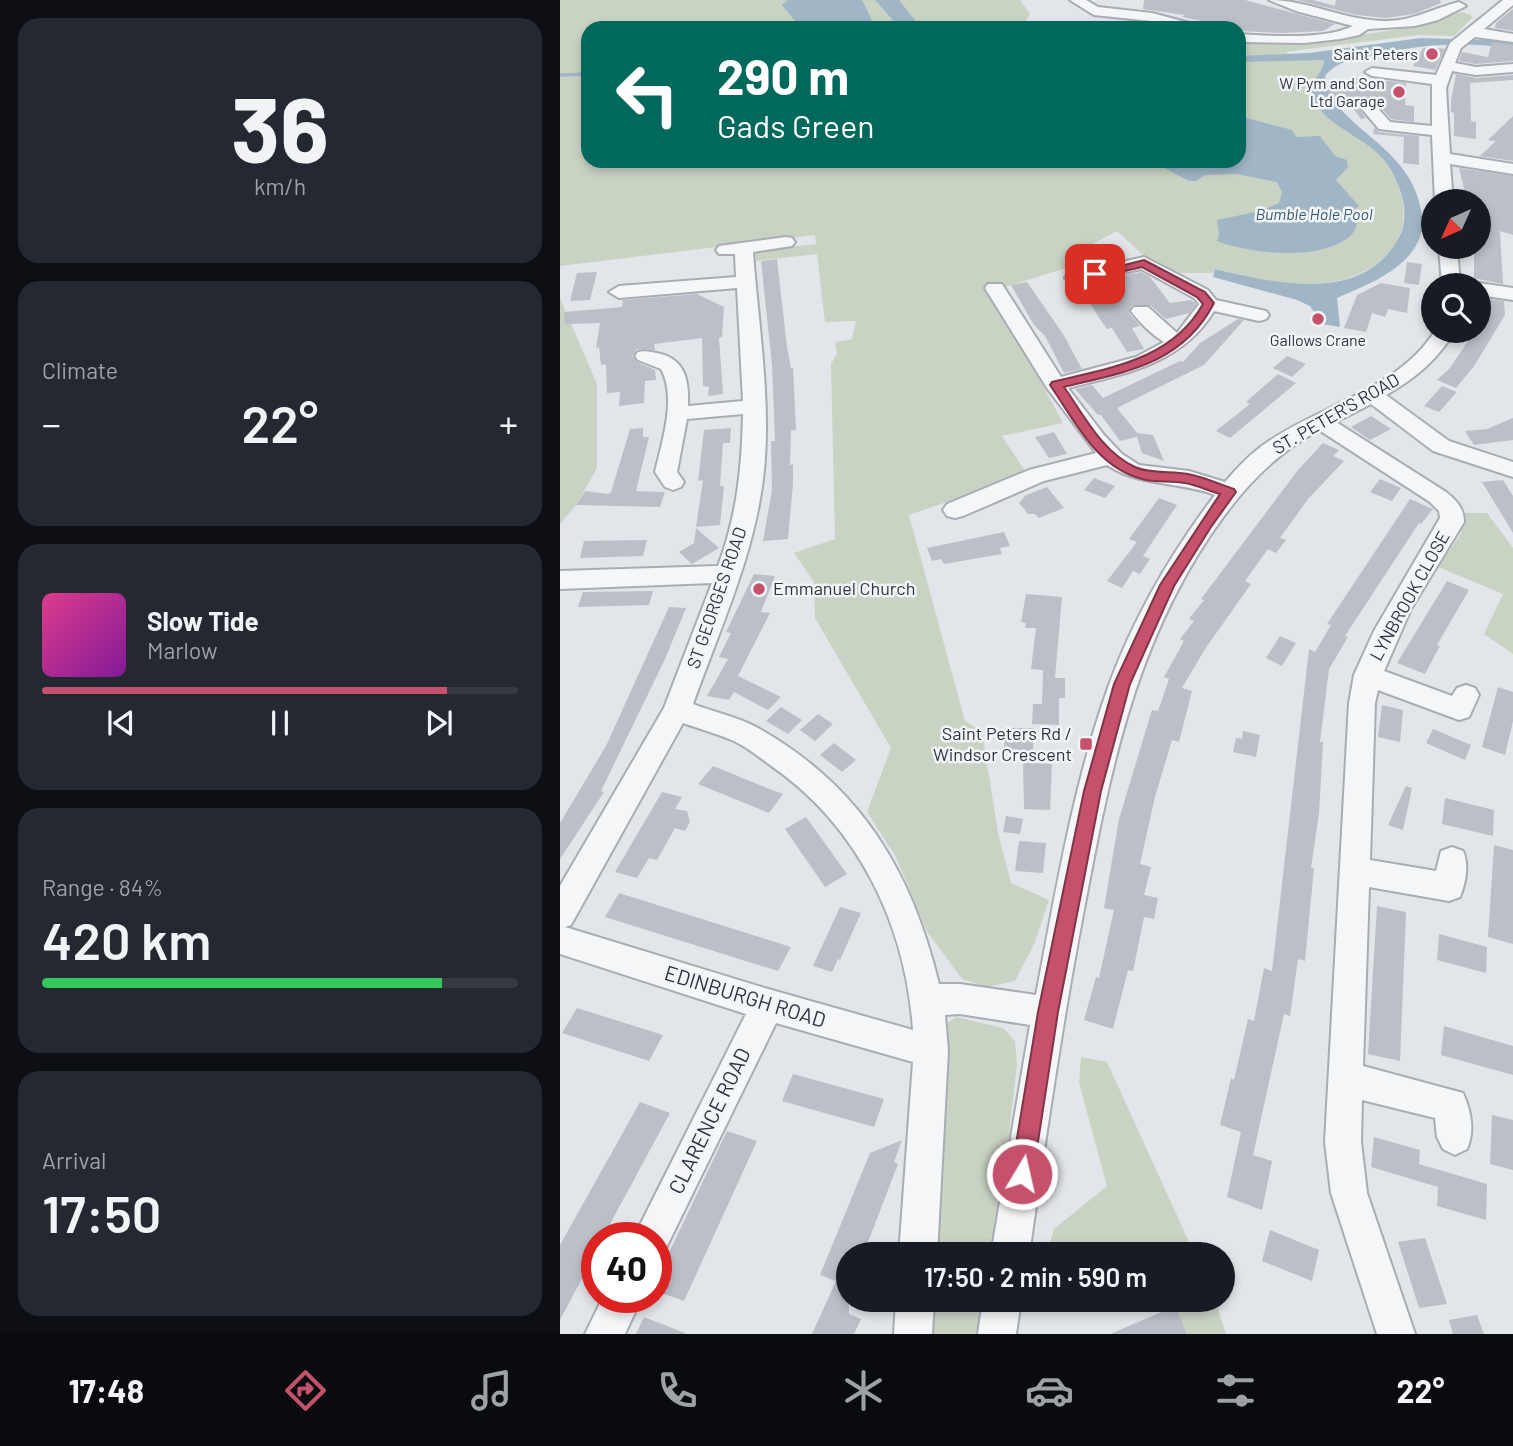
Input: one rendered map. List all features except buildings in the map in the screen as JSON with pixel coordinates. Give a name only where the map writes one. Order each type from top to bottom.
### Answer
[{"type":"street","points":[[1077,0],[1094,11],[1167,21]]},
{"type":"street","points":[[1276,0],[1363,25],[1402,25],[1426,20],[1459,6]]},
{"type":"street","points":[[1441,0],[1493,15]]},
{"type":"street","points":[[1443,189],[1437,100],[1443,73],[1465,38],[1511,0]]},
{"type":"street","points":[[1103,21],[1114,13]]},
{"type":"street","points":[[1246,38],[1322,37],[1348,34],[1363,25]]},
{"type":"street","points":[[1465,38],[1513,38]]},
{"type":"street","points":[[1373,72],[1443,73],[1513,68]]},
{"type":"street","points":[[1369,108],[1385,126],[1439,131]]},
{"type":"street","points":[[1441,158],[1513,169]]},
{"type":"street","name":"ST GEORGES ROAD","points":[[560,915],[677,710],[741,537],[753,469],[754,407],[747,282],[734,250],[786,243]]},
{"type":"street","points":[[1074,278],[1144,263],[1201,294],[1209,303],[1259,315]]},
{"type":"street","points":[[620,292],[641,281],[747,282]]},
{"type":"street","points":[[995,288],[1056,385],[1109,457],[1128,470],[1145,475],[1187,478],[1229,492]]},
{"type":"street","points":[[1491,291],[1513,294]]},
{"type":"street","points":[[1056,385],[1126,368],[1166,351],[1198,324],[1209,303]]},
{"type":"street","points":[[1141,311],[1160,331],[1178,342]]},
{"type":"street","name":"ST. PETER'S ROAD","points":[[1012,1242],[1048,1012],[1092,791],[1122,684],[1167,585],[1229,492],[1275,446],[1371,395],[1415,366],[1434,343]]},
{"type":"street","points":[[644,478],[669,477],[678,413],[672,369],[662,357]]},
{"type":"street","points":[[1371,395],[1390,406],[1433,442],[1460,455],[1513,470]]},
{"type":"street","points":[[678,413],[754,407]]},
{"type":"street","name":"LYNBROOK CLOSE","points":[[1320,421],[1438,497],[1453,514],[1452,522],[1385,636],[1367,675],[1362,703],[1343,1142],[1349,1193],[1396,1334]]},
{"type":"street","points":[[956,510],[1037,475],[1109,457]]},
{"type":"street","points":[[560,580],[728,573]]},
{"type":"street","name":"LYNBROOK CLOSE","points":[[1367,675],[1459,709],[1466,695]]},
{"type":"street","points":[[677,710],[746,734],[797,768],[849,817],[888,880],[912,935],[927,1000],[931,1051],[919,1242]]},
{"type":"street","points":[[1356,871],[1449,887],[1452,860]]},
{"type":"street","name":"EDINBURGH ROAD","points":[[560,940],[768,1005],[931,1051]]},
{"type":"street","points":[[927,1000],[960,999],[1048,1012]]},
{"type":"street","name":"CLARENCE ROAD","points":[[660,1222],[768,1005]]},
{"type":"street","points":[[1347,1079],[1451,1105],[1455,1136]]},
{"type":"street","points":[[913,1334],[914,1312]]},
{"type":"street","points":[[997,1334],[1000,1312]]},
{"type":"street","points":[[604,1334],[615,1313]]},
{"type":"green space","points":[[560,0],[1020,0],[1030,14],[1026,21],[581,21],[581,168],[1246,168],[1246,41],[1355,35],[1423,24],[1455,13],[1473,17],[1454,36],[1418,35],[1285,52],[1302,59],[1324,60],[1312,90],[1316,103],[1332,121],[1384,159],[1391,170],[1401,194],[1404,216],[1400,235],[1390,252],[1376,265],[1357,275],[1311,284],[1275,282],[1216,269],[1213,273],[1174,273],[1142,254],[1117,231],[1079,251],[1070,267],[992,291],[1063,423],[1002,436],[1027,474],[909,515],[965,721],[982,731],[998,833],[1011,883],[1049,900],[1035,942],[1015,981],[987,987],[962,979],[926,930],[896,857],[867,812],[891,748],[815,618],[814,582],[794,553],[835,539],[831,364],[837,354],[835,342],[852,339],[856,321],[825,322],[817,254],[756,261],[755,251],[816,244],[815,235],[560,266]]},
{"type":"green space","points":[[560,298],[597,384],[597,468],[576,505],[560,524]]},
{"type":"green space","points":[[1463,513],[1487,513],[1513,548],[1513,654],[1484,634],[1503,594],[1438,567],[1461,533]]},
{"type":"green space","points":[[956,1017],[1003,1028],[1015,1041],[1017,1064],[996,1242],[929,1242],[944,1025]]},
{"type":"green space","points":[[1081,1057],[1107,1062],[1189,1242],[1050,1242],[1054,1229],[1107,1186],[1079,1083]]},
{"type":"green space","points":[[924,1312],[987,1312],[984,1334],[923,1334]]},
{"type":"green space","points":[[1179,1312],[1219,1312],[1226,1334],[1187,1334]]},
{"type":"water","points":[[788,0],[862,0],[872,20],[795,21],[782,5]]},
{"type":"water","points":[[875,0],[899,0],[916,21],[894,21]]},
{"type":"water","points":[[1421,38],[1513,41],[1513,49],[1460,44],[1409,48],[1360,57],[1335,67],[1325,76],[1330,94],[1341,110],[1389,153],[1404,171],[1416,191],[1421,212],[1421,232],[1416,246],[1407,258],[1381,278],[1337,298],[1340,327],[1322,324],[1310,306],[1297,300],[1213,277],[1215,269],[1289,283],[1339,281],[1361,274],[1381,261],[1397,241],[1404,223],[1402,196],[1384,159],[1332,121],[1316,103],[1312,89],[1324,60],[1246,62],[1246,56],[1309,53]]},
{"type":"water","name":"Bumble Hole Pool","points":[[1246,118],[1292,130],[1296,137],[1320,136],[1335,156],[1347,160],[1348,167],[1336,180],[1359,206],[1354,210],[1357,225],[1348,238],[1319,250],[1284,253],[1231,246],[1217,241],[1217,220],[1260,211],[1279,203],[1282,192],[1277,182],[1236,174],[1205,175],[1196,181],[1189,181],[1164,168],[1246,168]]},
{"type":"waterway","points":[[560,75],[581,74]]},
{"type":"place","name":"Saint Peters","points":[[1432,54]]},
{"type":"place","name":"W Pym and Son Ltd Garage","points":[[1399,92]]},
{"type":"place","name":"Gallows Crane","points":[[1318,319]]},
{"type":"place","name":"Emmanuel Church","points":[[759,589]]},
{"type":"place","name":"Saint Peters Rd / Windsor Crescent","points":[[1086,744]]},
{"type":"route","points":[[1022,1174],[1048,1012],[1092,791],[1122,684],[1167,585],[1229,492],[1187,478],[1166,478],[1128,470],[1109,457],[1095,441],[1056,385],[1126,368],[1166,351],[1198,324],[1209,303],[1201,294],[1144,263],[1095,274]]}]
